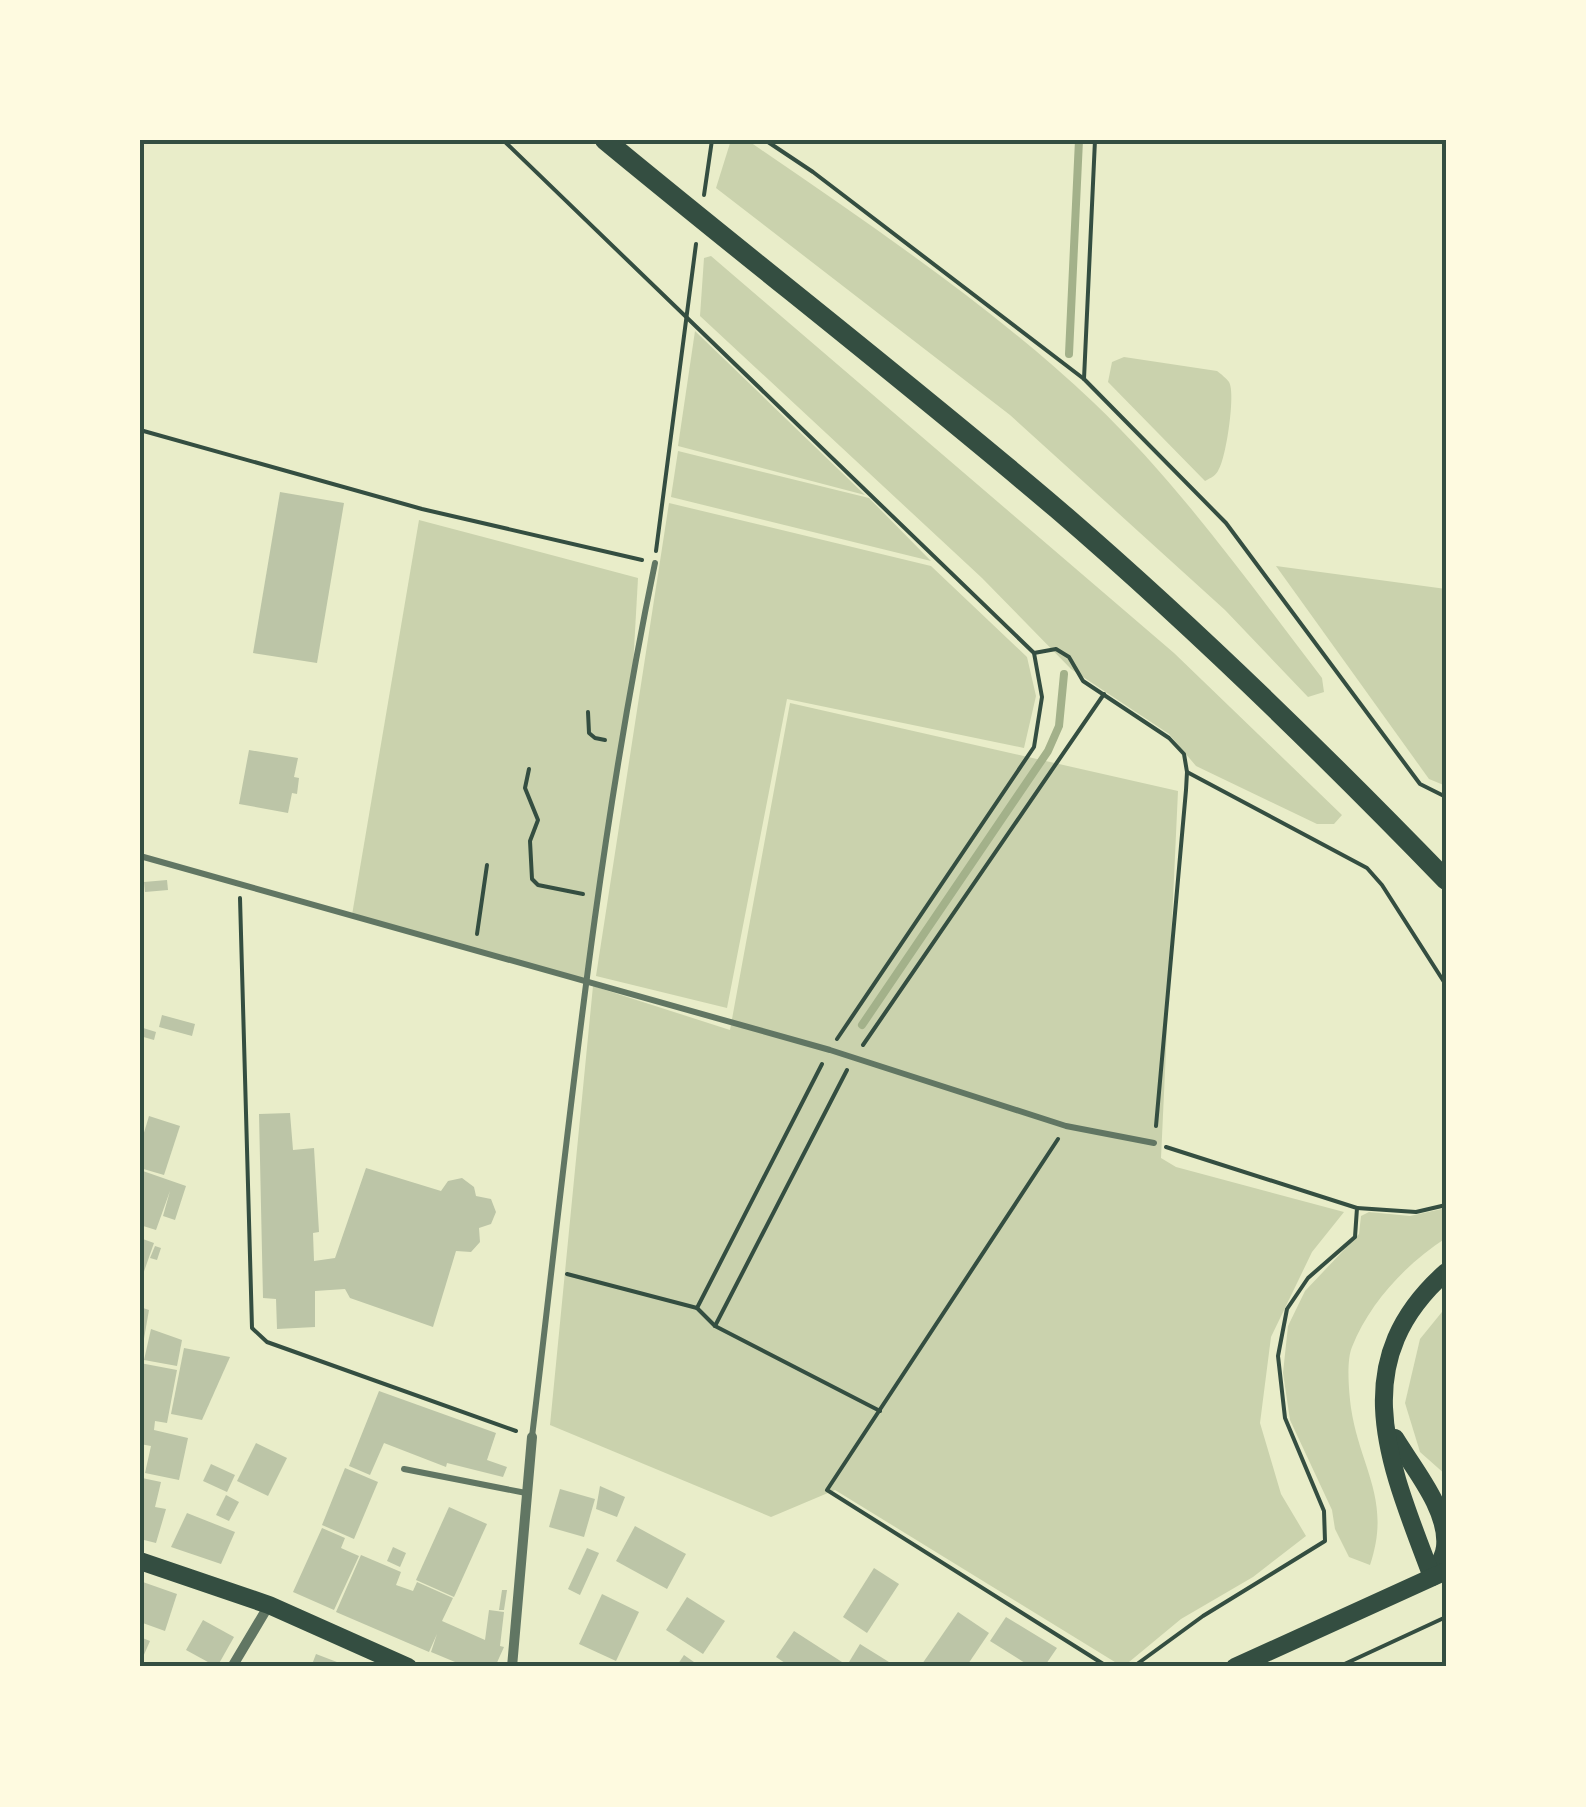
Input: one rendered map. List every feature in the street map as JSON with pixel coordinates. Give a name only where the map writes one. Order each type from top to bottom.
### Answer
[{"type":"main road","points":[[605,140],[1057,510],[1211,646],[1446,880]]},
{"type":"main road","points":[[1439,1574],[1405,1504],[1386,1424],[1383,1391],[1387,1358],[1414,1305],[1446,1272]]},
{"type":"main road","points":[[1386,1424],[1429,1494],[1445,1538],[1439,1574]]},
{"type":"main road","points":[[1429,1494],[1446,1504]]},
{"type":"main road","points":[[140,1561],[269,1606],[408,1667]]},
{"type":"main road","points":[[1236,1667],[1439,1574]]},
{"type":"street","points":[[512,1667],[532,1437]]},
{"type":"street","points":[[232,1667],[269,1606]]},
{"type":"lane","points":[[532,1437],[584,980],[621,742],[655,562]]},
{"type":"lane","points":[[140,856],[830,1050],[1066,1126],[1154,1143]]},
{"type":"lane","points":[[404,1470],[527,1493]]},
{"type":"path","points":[[503,140],[1034,653],[1042,696],[1034,747],[830,1050],[697,1308]]},
{"type":"path","points":[[703,198],[712,140]]},
{"type":"path","points":[[765,140],[813,172],[1084,378],[1226,523],[1420,784],[1446,798]]},
{"type":"path","points":[[1084,378],[1095,140]]},
{"type":"path","points":[[140,430],[422,509],[655,562],[697,237]]},
{"type":"path","points":[[1034,653],[1056,649],[1069,656],[1082,681],[1169,738],[1184,754],[1188,772],[1154,1143],[1357,1208],[1416,1212],[1446,1204]]},
{"type":"path","points":[[715,1326],[854,1058],[1104,694]]},
{"type":"path","points":[[588,712],[589,733],[594,738],[621,742]]},
{"type":"path","points":[[530,768],[525,788],[538,820],[530,842],[532,878],[538,885],[597,897]]},
{"type":"path","points":[[1188,772],[1367,868],[1446,985]]},
{"type":"path","points":[[474,949],[486,865]]},
{"type":"path","points":[[240,883],[252,1328],[267,1342],[532,1437]]},
{"type":"path","points":[[1066,1126],[827,1490],[1108,1667]]},
{"type":"path","points":[[1133,1667],[1203,1616],[1325,1542],[1324,1511],[1285,1418],[1278,1356],[1287,1309],[1308,1278],[1355,1236],[1357,1208]]},
{"type":"path","points":[[552,1271],[697,1308],[715,1326],[880,1412]]},
{"type":"path","points":[[1338,1667],[1446,1617]]},
{"type":"green space","points":[[731,140],[747,140],[925,265],[1011,331],[1093,402],[1213,536],[1322,678],[1324,692],[1308,697],[1225,610],[1010,415],[716,188]]},
{"type":"green space","points":[[711,256],[1174,653],[1342,815],[1334,824],[1317,824],[1196,766],[1169,734],[1071,669],[982,578],[700,316],[704,258]]},
{"type":"green space","points":[[695,331],[865,495],[678,446]]},
{"type":"green space","points":[[1124,357],[1217,371],[1229,382],[1231,412],[1227,441],[1214,476],[1205,481],[1108,382],[1112,362]]},
{"type":"green space","points":[[678,451],[869,498],[931,561],[671,497]]},
{"type":"green space","points":[[669,503],[931,566],[1027,657],[1036,696],[1024,748],[787,699],[727,1008],[596,976]]},
{"type":"green space","points":[[419,520],[638,578],[633,667],[584,979],[352,915]]},
{"type":"green space","points":[[1276,566],[1446,589],[1446,786],[1429,779]]},
{"type":"green space","points":[[790,703],[1178,791],[1161,1158],[1176,1167],[1344,1212],[1312,1252],[1271,1337],[1260,1423],[1281,1494],[1306,1536],[1253,1577],[1181,1619],[1123,1667],[835,1490],[771,1517],[550,1425],[593,986],[730,1030]]},
{"type":"green space","points":[[1446,1208],[1446,1238],[1391,1285],[1369,1314],[1350,1353],[1351,1408],[1378,1521],[1370,1565],[1349,1557],[1290,1420],[1283,1373],[1288,1326],[1305,1291],[1359,1234],[1361,1216],[1369,1212],[1410,1216]]},
{"type":"green space","points":[[1446,1307],[1446,1475],[1420,1452],[1405,1403],[1420,1339]]},
{"type":"building","points":[[280,492],[344,503],[317,663],[253,653]]},
{"type":"building","points":[[249,750],[298,758],[294,777],[299,778],[297,794],[292,793],[288,813],[239,804]]},
{"type":"building","points":[[167,880],[168,890],[145,892],[144,882]]},
{"type":"building","points":[[162,1015],[195,1024],[192,1036],[159,1027]]},
{"type":"building","points":[[140,1027],[156,1032],[154,1040],[140,1036]]},
{"type":"building","points":[[290,1113],[293,1150],[314,1148],[319,1232],[313,1233],[314,1261],[335,1258],[366,1168],[441,1191],[448,1181],[462,1178],[474,1187],[476,1196],[491,1199],[496,1212],[491,1224],[479,1228],[480,1242],[471,1252],[456,1251],[433,1327],[350,1298],[345,1289],[315,1291],[315,1327],[277,1329],[276,1299],[263,1298],[259,1114]]},
{"type":"building","points":[[149,1116],[180,1126],[164,1175],[140,1168],[140,1146]]},
{"type":"building","points":[[140,1170],[186,1186],[175,1220],[163,1216],[170,1191],[156,1230],[140,1225]]},
{"type":"building","points":[[140,1238],[154,1243],[141,1280],[140,1280]]},
{"type":"building","points":[[155,1246],[161,1248],[157,1260],[150,1258]]},
{"type":"building","points":[[140,1307],[149,1310],[142,1350],[140,1350]]},
{"type":"building","points":[[151,1329],[182,1340],[177,1366],[144,1360]]},
{"type":"building","points":[[184,1348],[230,1357],[202,1420],[171,1414]]},
{"type":"building","points":[[140,1363],[177,1370],[167,1423],[155,1421],[154,1430],[188,1438],[179,1480],[145,1473],[151,1446],[140,1444]]},
{"type":"building","points":[[379,1391],[496,1433],[487,1460],[507,1467],[503,1477],[447,1463],[446,1467],[384,1443],[370,1475],[349,1466]]},
{"type":"building","points":[[256,1443],[287,1458],[268,1496],[237,1481]]},
{"type":"building","points":[[211,1464],[235,1475],[227,1492],[203,1481]]},
{"type":"building","points":[[345,1468],[378,1482],[354,1539],[322,1525]]},
{"type":"building","points":[[142,1478],[161,1482],[155,1507],[166,1509],[156,1543],[140,1539]]},
{"type":"building","points":[[600,1486],[625,1497],[617,1517],[596,1509]]},
{"type":"building","points":[[560,1489],[595,1499],[584,1537],[549,1527]]},
{"type":"building","points":[[226,1495],[239,1502],[229,1521],[216,1515]]},
{"type":"building","points":[[449,1507],[487,1524],[454,1597],[416,1580]]},
{"type":"building","points":[[187,1513],[235,1532],[221,1564],[171,1547]]},
{"type":"building","points":[[635,1526],[686,1554],[667,1589],[616,1561]]},
{"type":"building","points":[[322,1528],[345,1538],[341,1548],[359,1556],[334,1610],[293,1592]]},
{"type":"building","points":[[393,1547],[406,1553],[400,1567],[387,1561]]},
{"type":"building","points":[[587,1548],[599,1553],[580,1595],[568,1589]]},
{"type":"building","points":[[361,1555],[401,1572],[396,1585],[413,1591],[417,1582],[453,1598],[442,1621],[485,1640],[489,1610],[504,1612],[500,1646],[504,1647],[495,1667],[467,1667],[431,1652],[437,1634],[429,1652],[336,1612]]},
{"type":"building","points":[[874,1568],[899,1584],[867,1633],[843,1617]]},
{"type":"building","points":[[140,1581],[177,1594],[165,1631],[140,1622]]},
{"type":"building","points":[[502,1590],[507,1590],[504,1610],[499,1610]]},
{"type":"building","points":[[602,1594],[639,1612],[616,1661],[579,1644]]},
{"type":"building","points":[[687,1597],[725,1621],[703,1654],[666,1630]]},
{"type":"building","points":[[958,1612],[989,1633],[966,1667],[920,1667]]},
{"type":"building","points":[[1006,1617],[1057,1648],[1044,1667],[1022,1667],[1025,1663],[990,1641]]},
{"type":"building","points":[[203,1620],[234,1637],[217,1667],[186,1650]]},
{"type":"building","points":[[794,1631],[842,1662],[839,1667],[791,1667],[776,1657]]},
{"type":"building","points":[[140,1637],[150,1641],[143,1657],[140,1656]]},
{"type":"building","points":[[860,1644],[897,1667],[846,1667]]},
{"type":"building","points":[[316,1654],[350,1667],[311,1667]]},
{"type":"building","points":[[684,1655],[701,1667],[676,1667]]},
{"type":"waterway","points":[[1069,354],[1079,140]]},
{"type":"waterway","points":[[862,1025],[1048,751],[1059,726],[1064,674]]}]
